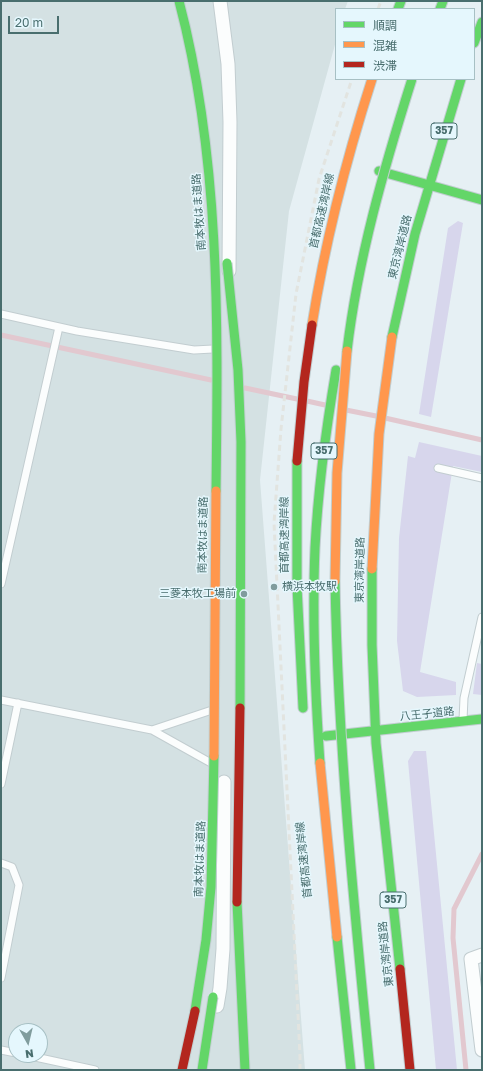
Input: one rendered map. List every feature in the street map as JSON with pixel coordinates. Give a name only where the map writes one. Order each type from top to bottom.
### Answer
[{"type":"main road","name":"南本牧はま道路","points":[[179,1],[192,50],[201,103],[207,158],[215,274],[217,414],[213,668],[213,860],[210,916],[198,1006],[182,1070]]},
{"type":"main road","name":"南本牧はま道路","points":[[186,1],[203,75],[214,157],[222,274],[224,351],[220,860],[215,984],[202,1070]]},
{"type":"main road","points":[[475,40],[482,22]]},
{"type":"main road","name":"首都高速湾岸線","points":[[303,717],[296,556],[298,464],[304,383],[315,300],[331,218],[355,129],[372,80]]},
{"type":"main road","name":"357","points":[[352,1070],[318,737],[315,550],[321,477],[347,302],[379,171],[404,80]]},
{"type":"main road","points":[[370,1070],[340,746],[335,639],[336,467],[343,385],[354,305],[370,227],[393,137],[412,80]]},
{"type":"main road","name":"東京湾岸道路","points":[[410,1070],[375,731],[372,642],[372,556],[380,429],[384,390],[397,312],[414,239],[445,128],[461,80]]},
{"type":"main road","points":[[214,157],[235,331],[240,406],[242,644],[238,911],[245,1070]]},
{"type":"main road","points":[[379,171],[482,200]]},
{"type":"main road","points":[[213,668],[236,953],[249,1070]]},
{"type":"main road","name":"八王子道路","points":[[318,737],[482,719]]},
{"type":"street","points":[[199,1070],[213,1026],[220,988],[223,949],[230,122],[228,64],[220,1]]},
{"type":"street","points":[[482,955],[471,958],[482,1050]]},
{"type":"lane","points":[[1,314],[59,327],[194,350],[228,349]]},
{"type":"lane","points":[[1,584],[59,327]]},
{"type":"lane","points":[[438,468],[482,478]]},
{"type":"lane","points":[[462,722],[464,698],[482,617]]},
{"type":"lane","points":[[1,700],[152,730],[224,770]]},
{"type":"lane","points":[[1,784],[18,703]]},
{"type":"lane","points":[[152,730],[224,706]]},
{"type":"lane","points":[[1,863],[12,867],[19,886],[1,978]]},
{"type":"lane","points":[[48,1060],[95,1070]]},
{"type":"shaded area","points":[[1,1],[348,1],[345,8],[335,8],[335,45],[289,211],[260,480],[305,1070],[1,1070]]},
{"type":"shaded area","points":[[458,221],[463,223],[431,417],[419,414],[448,228]]},
{"type":"shaded area","points":[[419,442],[482,456],[482,472],[453,466],[420,672],[456,682],[456,695],[417,697],[403,691],[397,641],[399,538],[408,456],[415,458]]},
{"type":"shaded area","points":[[477,663],[482,664],[482,695],[473,694]]},
{"type":"shaded area","points":[[414,751],[426,751],[457,1070],[436,1070],[408,761]]},
{"type":"waterway","points":[[1,335],[211,380]]},
{"type":"waterway","points":[[245,388],[297,399]]},
{"type":"waterway","points":[[307,401],[325,405]]},
{"type":"waterway","points":[[346,410],[376,416]]},
{"type":"waterway","points":[[385,418],[482,440]]},
{"type":"waterway","points":[[466,1070],[453,938],[454,909],[482,854]]},
{"type":"railway","points":[[378,8],[381,1]]},
{"type":"railway","points":[[300,1070],[274,523],[281,429],[296,294],[319,179],[352,80]]},
{"type":"traffic: fast","points":[[179,1],[193,61],[203,122],[210,183],[216,306],[216,491]]},
{"type":"traffic: fast","points":[[398,8],[401,1]]},
{"type":"traffic: fast","points":[[440,8],[443,1]]},
{"type":"traffic: fast","points":[[475,40],[482,22]]},
{"type":"traffic: fast","points":[[347,351],[358,282],[373,214],[412,80]]},
{"type":"traffic: fast","points":[[392,337],[415,234],[461,80]]},
{"type":"traffic: fast","points":[[379,171],[482,200]]},
{"type":"traffic: fast","points":[[227,263],[238,370],[241,442],[240,708]]},
{"type":"traffic: fast","points":[[320,763],[314,655],[315,548],[323,459],[336,370]]},
{"type":"traffic: fast","points":[[297,461],[297,586],[303,708]]},
{"type":"traffic: fast","points":[[372,569],[372,645],[376,743],[400,969]]},
{"type":"traffic: fast","points":[[335,581],[339,704],[343,765],[370,1070]]},
{"type":"traffic: fast","points":[[326,736],[482,719]]},
{"type":"traffic: fast","points":[[195,1011],[206,940],[211,887],[214,756]]},
{"type":"traffic: fast","points":[[237,902],[245,1070]]},
{"type":"traffic: fast","points":[[337,937],[351,1070]]},
{"type":"traffic: fast","points":[[202,1070],[213,997]]},
{"type":"traffic: slow","points":[[312,325],[323,263],[337,201],[353,140],[372,80]]},
{"type":"traffic: slow","points":[[372,569],[379,434],[392,337]]},
{"type":"traffic: slow","points":[[335,581],[337,473],[347,351]]},
{"type":"traffic: slow","points":[[214,756],[216,491]]},
{"type":"traffic: slow","points":[[320,763],[337,937]]},
{"type":"traffic: jam","points":[[297,461],[304,382],[312,325]]},
{"type":"traffic: jam","points":[[237,902],[240,708]]},
{"type":"traffic: jam","points":[[400,969],[410,1070]]},
{"type":"traffic: jam","points":[[182,1070],[195,1011]]},
{"type":"place","name":"横浜本牧駅","points":[[274,587]]},
{"type":"place","name":"三菱本牧工場前","points":[[244,594]]}]
